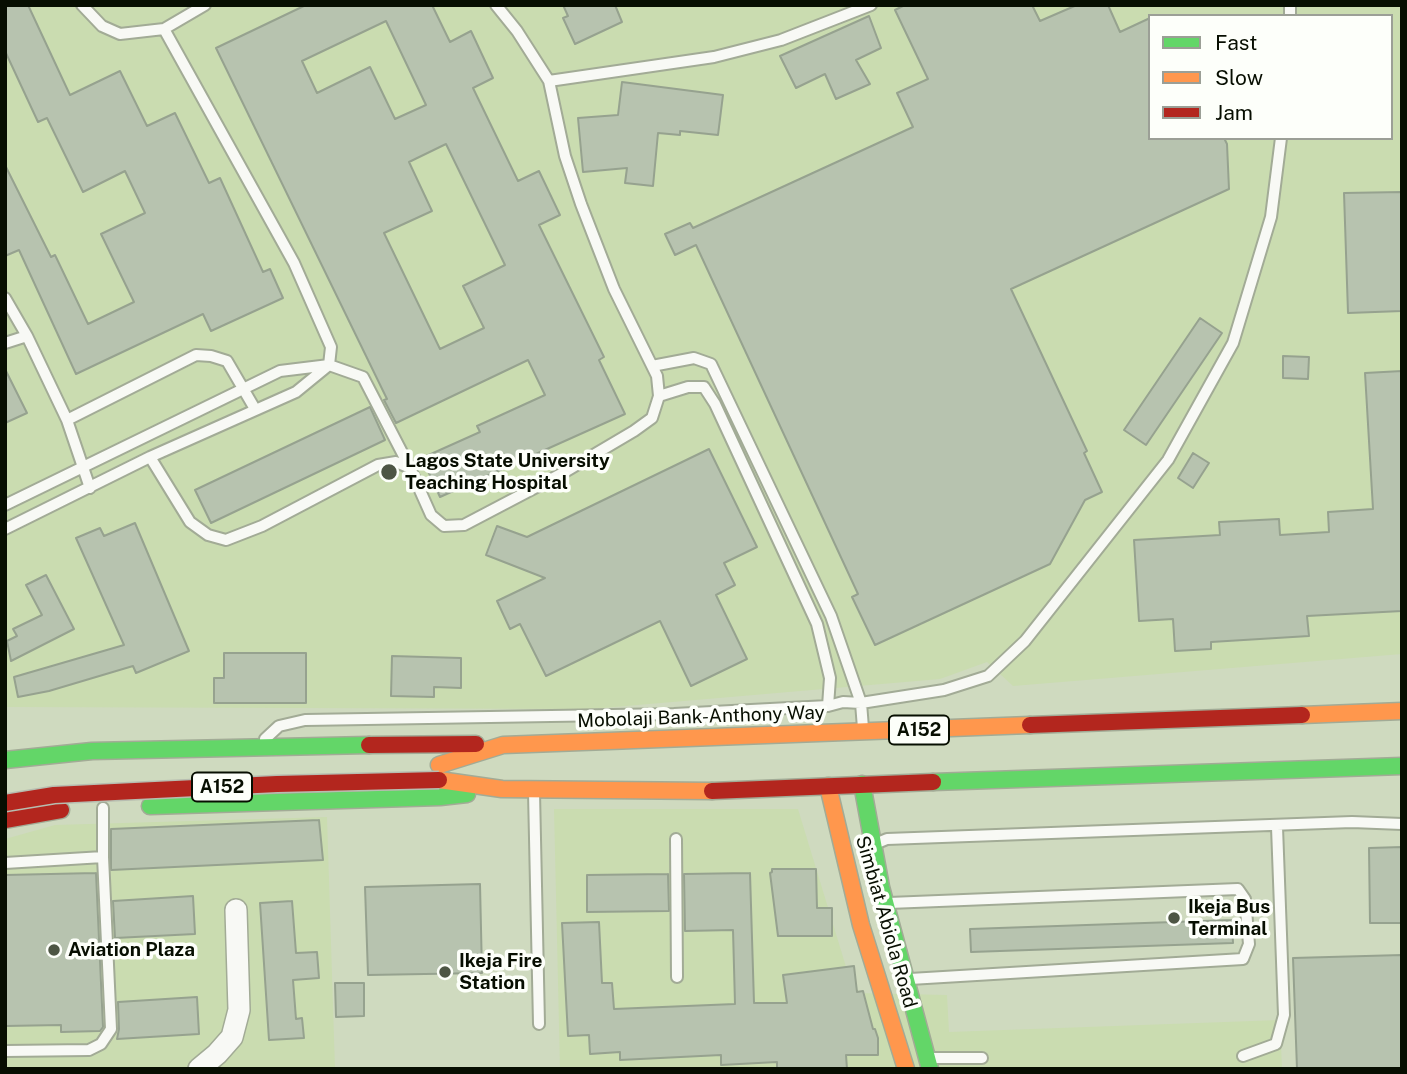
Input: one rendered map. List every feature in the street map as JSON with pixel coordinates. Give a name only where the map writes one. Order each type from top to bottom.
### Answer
[{"type":"main road","name":"Mobolaji Bank-Anthony Way","points":[[5,803],[54,795],[439,773],[503,746],[1402,711]]},
{"type":"main road","points":[[5,760],[92,751],[437,743],[503,746]]},
{"type":"main road","points":[[92,751],[80,761],[79,775],[84,795],[99,808]]},
{"type":"main road","name":"Mobolaji Bank-Anthony Way","points":[[80,778],[439,773],[502,789],[732,791],[862,784],[1402,766]]},
{"type":"main road","points":[[28,783],[54,779]]},
{"type":"main road","points":[[862,784],[873,845],[871,904],[905,979],[928,1063]]},
{"type":"main road","name":"Simbiat Abiola Road","points":[[828,786],[871,904],[880,986],[906,1069]]},
{"type":"main road","points":[[5,820],[47,811],[440,797],[502,789]]},
{"type":"street","points":[[206,1067],[232,1037],[239,1010],[236,910]]},
{"type":"lane","points":[[82,5],[102,26],[120,34],[164,29],[205,5]]},
{"type":"lane","points":[[5,505],[280,371],[328,365],[363,376],[431,515],[444,526],[464,525],[563,473],[652,418],[659,396],[657,376],[614,289],[581,204],[565,156],[549,81],[517,31],[496,5]]},
{"type":"lane","points":[[549,81],[714,57],[781,40],[871,5]]},
{"type":"lane","points":[[5,529],[150,457],[296,392],[328,365],[331,347],[294,263],[164,29]]},
{"type":"lane","points":[[259,747],[279,726],[305,720],[674,714],[828,706],[944,690],[988,676],[1025,641],[1168,460],[1233,343],[1271,217],[1282,140]]},
{"type":"lane","points":[[5,298],[27,336],[67,420],[90,488]]},
{"type":"lane","points":[[5,343],[27,336]]},
{"type":"lane","points":[[67,420],[196,355],[227,361],[255,409]]},
{"type":"lane","points":[[652,366],[694,358],[711,364],[831,616],[861,703],[863,731]]},
{"type":"lane","points":[[659,396],[688,387],[704,387],[715,404],[817,624],[830,678],[828,706]]},
{"type":"lane","points":[[150,457],[190,522],[208,535],[226,540],[261,526],[378,465],[396,462],[410,468]]},
{"type":"lane","points":[[534,789],[539,1024]]},
{"type":"lane","points":[[5,1051],[89,1050],[101,1044],[111,1029],[99,808]]},
{"type":"lane","points":[[873,845],[887,839],[1277,827],[1352,822],[1402,824]]},
{"type":"lane","points":[[1243,1056],[1276,1044],[1284,1015],[1277,827]]},
{"type":"lane","points":[[676,839],[677,976]]},
{"type":"lane","points":[[5,863],[103,857]]},
{"type":"lane","points":[[871,904],[1238,889],[1245,899],[1249,944],[1243,959],[905,979],[880,986]]},
{"type":"lane","points":[[928,1063],[982,1058]]},
{"type":"shaded area","name":"Lagos State University Teaching Hospital","points":[[5,5],[1402,5],[1402,654],[1013,686],[987,662],[940,679],[591,709],[5,707]]},
{"type":"shaded area","points":[[554,809],[798,809],[854,993],[947,995],[949,1032],[1280,1020],[1282,1069],[560,1069]]},
{"type":"shaded area","points":[[327,817],[335,1069],[5,1069],[5,839],[55,825]]},
{"type":"building","points":[[5,5],[28,5],[70,95],[120,71],[147,126],[175,113],[209,183],[220,178],[263,272],[270,269],[283,298],[211,331],[203,314],[76,374],[19,250],[5,256],[5,165],[51,257],[55,255],[88,324],[134,302],[101,234],[145,213],[125,171],[83,192],[47,118],[38,122],[5,51]]},
{"type":"building","points":[[306,5],[432,5],[450,42],[471,31],[493,78],[473,88],[518,181],[539,171],[560,215],[539,225],[604,357],[599,360],[625,414],[440,497],[422,458],[480,432],[477,426],[545,395],[528,360],[396,423],[384,400],[387,399],[216,48]],"holes":[[[386,21],[426,105],[395,119],[370,67],[317,93],[302,61]],[[446,144],[505,265],[463,286],[484,328],[440,349],[384,233],[432,211],[409,162]]]},
{"type":"building","points":[[563,5],[615,5],[622,22],[575,44],[563,18],[568,16]]},
{"type":"building","points":[[905,5],[1032,5],[1040,21],[1077,5],[1108,5],[1120,32],[1148,19],[1148,140],[1225,140],[1229,189],[1011,289],[1087,451],[1084,453],[1102,492],[1085,500],[1050,564],[875,645],[852,597],[858,594],[696,245],[675,255],[665,234],[690,223],[693,228],[913,127],[897,93],[928,79],[895,10]]},
{"type":"building","points":[[869,16],[881,48],[856,60],[870,84],[836,99],[825,74],[796,88],[780,56]]},
{"type":"building","points":[[622,82],[723,95],[718,135],[680,131],[680,135],[658,133],[653,186],[625,183],[627,168],[583,172],[578,118],[618,115]]},
{"type":"building","points":[[1402,192],[1402,311],[1348,313],[1344,193]]},
{"type":"building","points":[[1200,318],[1222,333],[1146,445],[1124,430]]},
{"type":"building","points":[[1283,356],[1309,357],[1308,379],[1283,378]]},
{"type":"building","points":[[5,369],[27,413],[5,423]]},
{"type":"building","points":[[1402,371],[1402,611],[1307,616],[1309,636],[1211,642],[1211,649],[1175,651],[1173,619],[1139,621],[1134,540],[1220,535],[1219,522],[1279,519],[1280,535],[1329,532],[1328,512],[1373,509],[1365,373]]},
{"type":"building","points":[[370,407],[385,440],[211,523],[195,490]]},
{"type":"building","points":[[709,449],[757,547],[724,563],[735,585],[716,595],[747,659],[691,686],[660,621],[546,676],[520,624],[510,629],[497,601],[545,578],[486,555],[497,526],[527,537]]},
{"type":"building","points":[[1193,453],[1209,463],[1193,488],[1178,478]]},
{"type":"building","points":[[135,523],[189,651],[136,673],[133,666],[49,691],[18,697],[14,677],[124,645],[76,538],[100,528],[104,536]]},
{"type":"building","points":[[46,575],[74,629],[11,661],[7,641],[17,636],[13,629],[42,615],[26,585]]},
{"type":"building","points":[[224,653],[306,653],[306,703],[214,703],[214,678],[224,678]]},
{"type":"building","points":[[392,656],[461,658],[461,688],[434,687],[434,697],[391,696]]},
{"type":"building","points":[[319,820],[323,860],[111,870],[111,829]]},
{"type":"building","points":[[1402,847],[1402,923],[1370,923],[1369,848]]},
{"type":"building","points":[[772,869],[816,869],[817,908],[832,908],[832,936],[778,936],[770,873]]},
{"type":"building","name":"Aviation Plaza","points":[[96,873],[103,1027],[100,1031],[61,1032],[61,1025],[5,1026],[5,875]]},
{"type":"building","points":[[750,873],[754,1003],[787,1003],[783,975],[854,966],[857,992],[863,991],[878,1038],[878,1055],[846,1055],[847,1069],[777,1069],[777,1062],[721,1065],[721,1055],[620,1060],[620,1052],[590,1054],[589,1035],[568,1036],[562,923],[599,922],[602,983],[612,983],[614,1009],[735,1004],[733,930],[685,931],[684,874]]},
{"type":"building","points":[[668,874],[669,911],[587,912],[587,875]]},
{"type":"building","points":[[480,884],[482,973],[368,975],[365,887]]},
{"type":"building","points":[[193,896],[195,934],[115,938],[113,901]]},
{"type":"building","points":[[292,901],[296,953],[317,952],[319,978],[293,980],[296,1019],[302,1018],[304,1038],[269,1040],[260,903]]},
{"type":"building","points":[[1232,920],[1233,943],[971,952],[970,929]]},
{"type":"building","points":[[1402,955],[1402,1069],[1297,1069],[1293,958]]},
{"type":"building","points":[[335,983],[364,983],[364,1016],[336,1017]]},
{"type":"building","points":[[197,997],[199,1034],[117,1039],[118,1002]]},
{"type":"traffic: fast","points":[[5,760],[92,751],[369,745]]},
{"type":"traffic: fast","points":[[933,782],[1402,766]]},
{"type":"traffic: fast","points":[[862,784],[881,887],[930,1069]]},
{"type":"traffic: fast","points":[[150,806],[467,794]]},
{"type":"traffic: slow","points":[[1302,715],[1402,711]]},
{"type":"traffic: slow","points":[[439,765],[503,745],[1030,725]]},
{"type":"traffic: slow","points":[[439,780],[502,789],[712,791]]},
{"type":"traffic: slow","points":[[828,786],[861,925],[906,1069]]},
{"type":"traffic: jam","points":[[1030,725],[1302,715]]},
{"type":"traffic: jam","points":[[369,745],[476,744]]},
{"type":"traffic: jam","points":[[5,803],[54,795],[277,784],[439,780]]},
{"type":"traffic: jam","points":[[712,791],[933,782]]},
{"type":"traffic: jam","points":[[5,820],[61,810]]},
{"type":"place","name":"Lagos State University Teaching Hospital","points":[[389,472]]},
{"type":"place","name":"Ikeja Bus Terminal","points":[[1174,918]]},
{"type":"place","name":"Aviation Plaza","points":[[54,950]]},
{"type":"place","name":"Ikeja Fire Station","points":[[445,972]]}]
